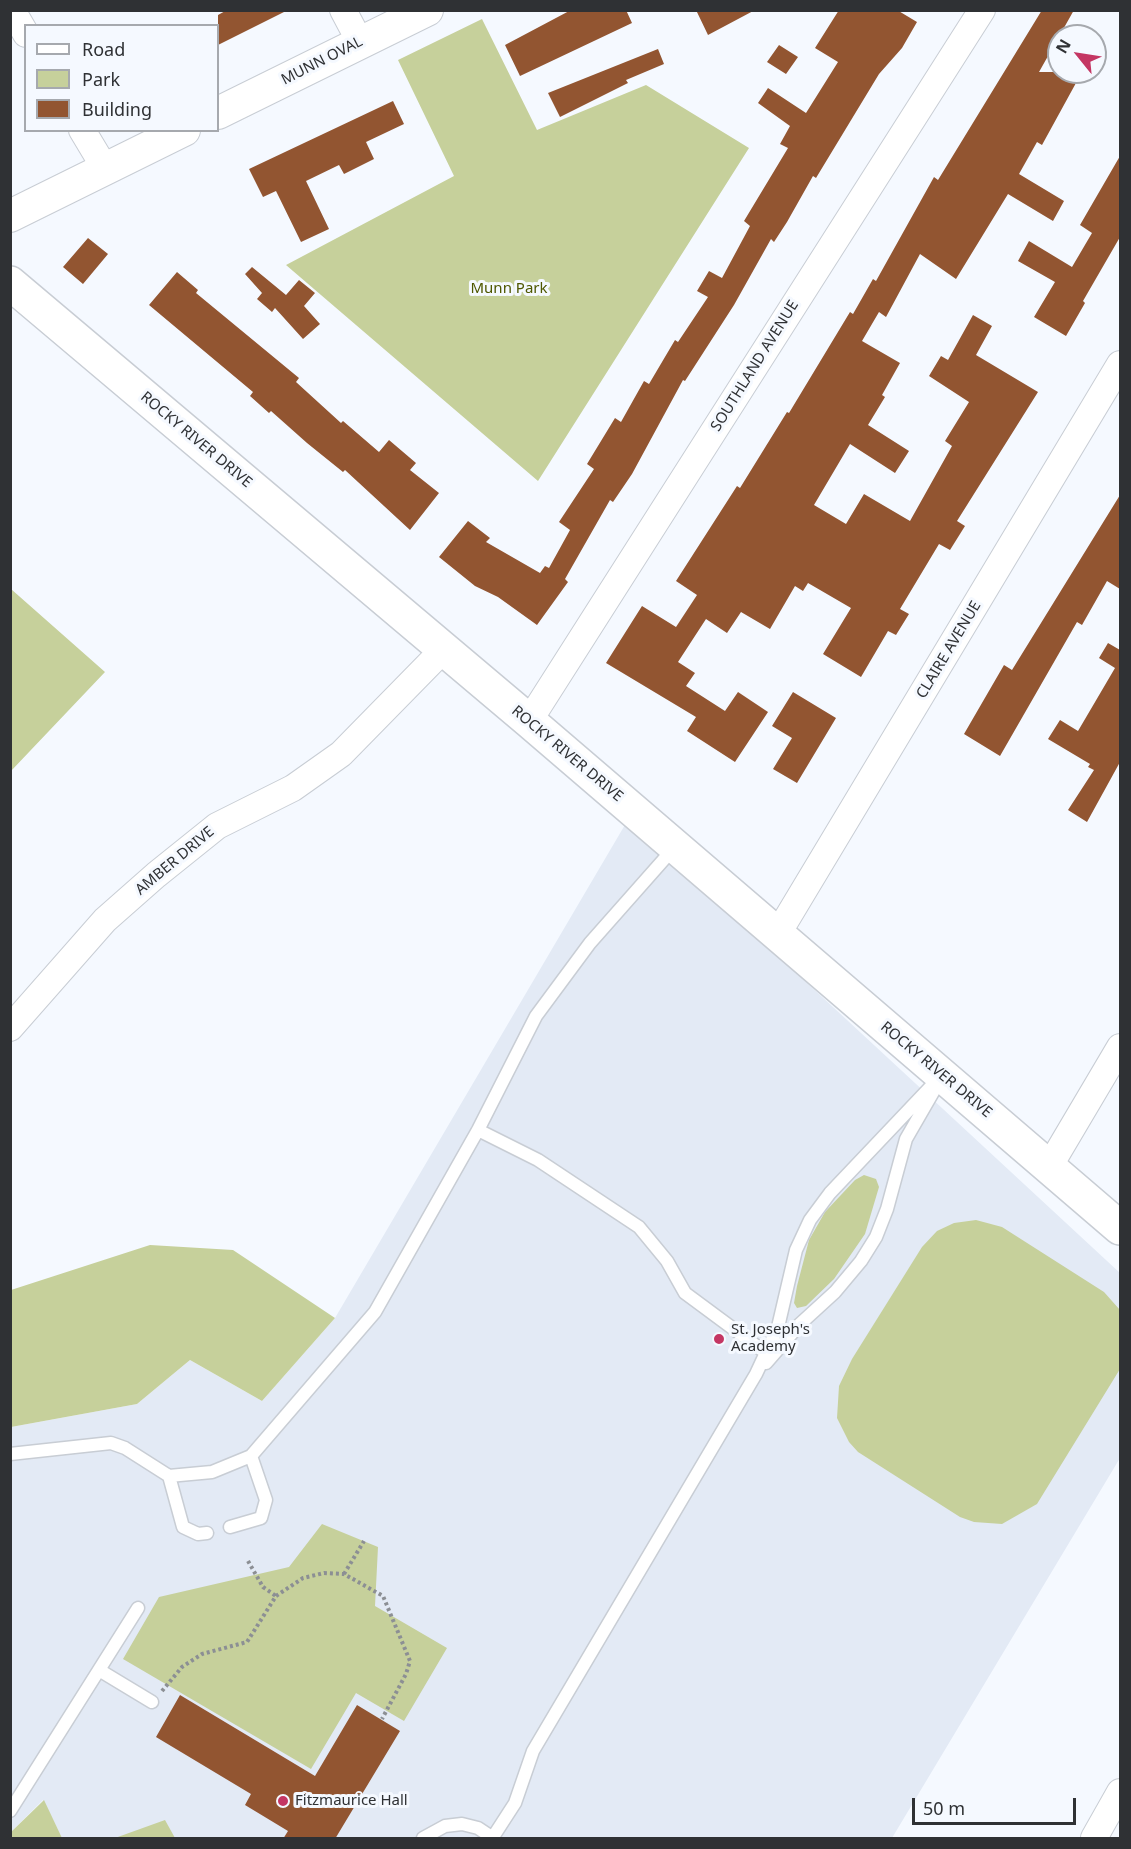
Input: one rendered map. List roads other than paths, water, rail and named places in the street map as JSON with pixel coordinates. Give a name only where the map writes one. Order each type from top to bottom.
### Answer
[{"type":"main road","name":"ROCKY RIVER DRIVE","points":[[10,283],[442,651],[529,722],[1120,1228]]},
{"type":"street","points":[[12,10],[24,31]]},
{"type":"street","points":[[343,10],[360,42]]},
{"type":"street","name":"MUNN OVAL","points":[[219,112],[427,10]]},
{"type":"street","name":"SOUTHLAND AVENUE","points":[[529,722],[982,10]]},
{"type":"street","points":[[83,132],[106,170]]},
{"type":"street","points":[[10,216],[180,132]]},
{"type":"street","name":"CLAIRE AVENUE","points":[[777,935],[1120,364]]},
{"type":"street","name":"AMBER DRIVE","points":[[10,1028],[105,920],[156,875],[217,826],[293,788],[341,754],[442,651]]},
{"type":"street","points":[[1049,1167],[1120,1047]]},
{"type":"street","points":[[1094,1839],[1120,1792]]},
{"type":"lane","points":[[10,1454],[111,1443],[125,1448],[169,1476],[212,1472],[251,1456],[375,1312],[478,1130],[536,1017],[590,943],[674,847]]},
{"type":"lane","points":[[423,1839],[430,1832],[445,1826],[462,1824],[478,1828],[493,1838],[515,1803],[533,1751],[756,1374],[778,1327],[796,1250],[810,1220],[830,1193],[942,1076]]},
{"type":"lane","points":[[756,1374],[800,1324],[836,1292],[861,1262],[876,1237],[887,1209],[906,1139],[942,1076]]},
{"type":"lane","points":[[478,1130],[538,1160],[639,1227],[667,1261],[686,1293],[766,1353]]},
{"type":"lane","points":[[230,1527],[261,1518],[266,1500],[251,1456]]},
{"type":"lane","points":[[169,1476],[183,1527],[198,1534],[207,1533]]},
{"type":"lane","points":[[10,1811],[138,1608]]},
{"type":"lane","points":[[99,1670],[152,1702]]},
{"type":"place","name":"St. Joseph's Academy","points":[[719,1339]]},
{"type":"place","name":"Fitzmaurice Hall","points":[[283,1801]]},
{"type":"park label","name":"Munn Park","points":[[509,289]]}]
